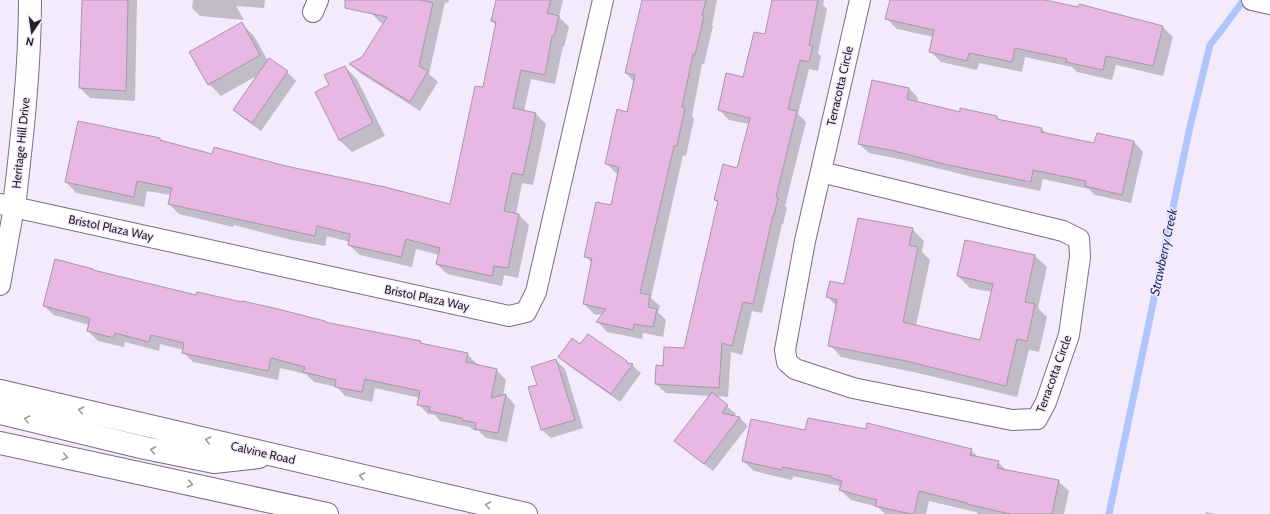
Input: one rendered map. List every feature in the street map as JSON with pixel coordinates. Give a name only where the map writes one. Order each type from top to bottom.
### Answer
[{"type":"main road","name":"Heritage Hill Drive","points":[[7,205],[25,115],[30,38],[30,0]]},
{"type":"main road","name":"Calvine Road","points":[[0,391],[526,514]]},
{"type":"main road","points":[[0,413],[145,448],[214,462],[274,456]]},
{"type":"main road","points":[[0,443],[327,514]]},
{"type":"street","name":"Bristol Plaza Way","points":[[7,205],[509,316],[526,312],[536,292],[603,0]]},
{"type":"street","name":"Terracotta Circle","points":[[821,172],[1063,231],[1079,239],[1080,257],[1069,335],[1046,402],[1037,419],[1012,420],[853,388],[796,369],[787,362],[785,350],[805,241],[860,0]]},
{"type":"street","points":[[1252,0],[1270,4]]},
{"type":"street","name":"Heritage Hill Drive","points":[[0,285],[7,205]]},
{"type":"building","points":[[82,0],[128,0],[126,91],[79,88]]},
{"type":"building","points":[[345,0],[421,0],[433,3],[419,66],[428,71],[410,102],[349,64],[362,57],[387,17],[345,8]]},
{"type":"building","points":[[496,0],[551,0],[547,13],[559,16],[554,37],[552,36],[545,75],[521,70],[513,108],[536,113],[523,175],[512,173],[504,211],[519,214],[508,268],[494,266],[492,276],[436,264],[440,248],[406,239],[401,257],[348,245],[350,234],[317,226],[315,236],[168,204],[172,188],[137,181],[134,197],[65,182],[78,121],[160,138],[160,140],[212,154],[214,147],[286,166],[385,187],[450,204],[475,86],[483,87],[496,22],[491,21]]},
{"type":"building","points":[[642,0],[706,0],[702,15],[704,16],[695,55],[693,54],[682,107],[685,108],[677,146],[674,146],[640,293],[650,295],[648,307],[657,309],[653,327],[634,324],[633,330],[596,322],[606,309],[583,304],[592,258],[584,257],[596,202],[611,205],[619,167],[605,164],[617,109],[627,112],[635,75],[625,73]]},
{"type":"building","points":[[772,0],[818,0],[809,45],[813,46],[809,62],[800,60],[788,109],[797,111],[776,197],[778,198],[753,304],[743,302],[732,346],[722,343],[719,388],[655,384],[656,365],[663,366],[664,347],[684,348],[718,201],[714,200],[723,164],[737,168],[750,118],[718,110],[726,73],[743,77],[754,32],[765,34]]},
{"type":"building","points":[[890,0],[1045,0],[1078,7],[1079,4],[1163,26],[1153,66],[1106,56],[1103,70],[1066,62],[1067,59],[1015,48],[1012,62],[969,53],[967,61],[929,52],[934,30],[885,19]]},
{"type":"building","points":[[242,22],[260,55],[208,85],[189,52]]},
{"type":"building","points":[[269,58],[288,71],[252,123],[233,110]]},
{"type":"building","points":[[345,66],[373,123],[339,140],[315,92],[329,85],[324,75]]},
{"type":"building","points":[[872,80],[909,88],[907,99],[960,112],[960,108],[997,116],[997,119],[1042,128],[1041,132],[1094,143],[1097,133],[1134,141],[1122,195],[1085,186],[1086,181],[1033,170],[1031,182],[948,165],[894,151],[858,144]]},
{"type":"building","points":[[858,218],[913,228],[909,245],[918,247],[903,322],[980,340],[993,284],[957,276],[965,240],[1035,255],[1025,302],[1035,304],[1027,341],[1017,339],[1006,386],[906,361],[828,346],[837,300],[826,297],[830,281],[844,284]]},
{"type":"building","points":[[55,259],[93,270],[196,295],[197,292],[242,301],[325,322],[421,341],[420,343],[468,353],[466,362],[497,369],[491,398],[506,394],[498,433],[475,429],[476,423],[462,420],[462,418],[429,411],[430,407],[417,405],[420,391],[365,379],[362,392],[335,387],[336,380],[303,372],[305,367],[271,358],[268,371],[182,353],[184,343],[151,335],[149,342],[115,333],[114,338],[87,331],[90,318],[43,306]]},
{"type":"building","points":[[588,334],[627,361],[627,363],[633,364],[611,394],[558,357],[572,338],[580,344]]},
{"type":"building","points":[[556,359],[575,420],[541,430],[528,387],[537,385],[531,367]]},
{"type":"building","points":[[712,392],[728,405],[722,413],[740,417],[704,464],[674,441]]},
{"type":"building","points":[[808,418],[866,429],[867,423],[972,449],[970,455],[999,461],[997,468],[1059,480],[1052,514],[1010,514],[919,491],[914,514],[911,514],[875,506],[877,500],[839,490],[842,481],[831,478],[831,476],[782,467],[782,470],[742,461],[751,419],[805,430]]},
{"type":"waterway","name":"Strawberry Creek","points":[[1109,514],[1189,131],[1210,45],[1244,0]]}]
